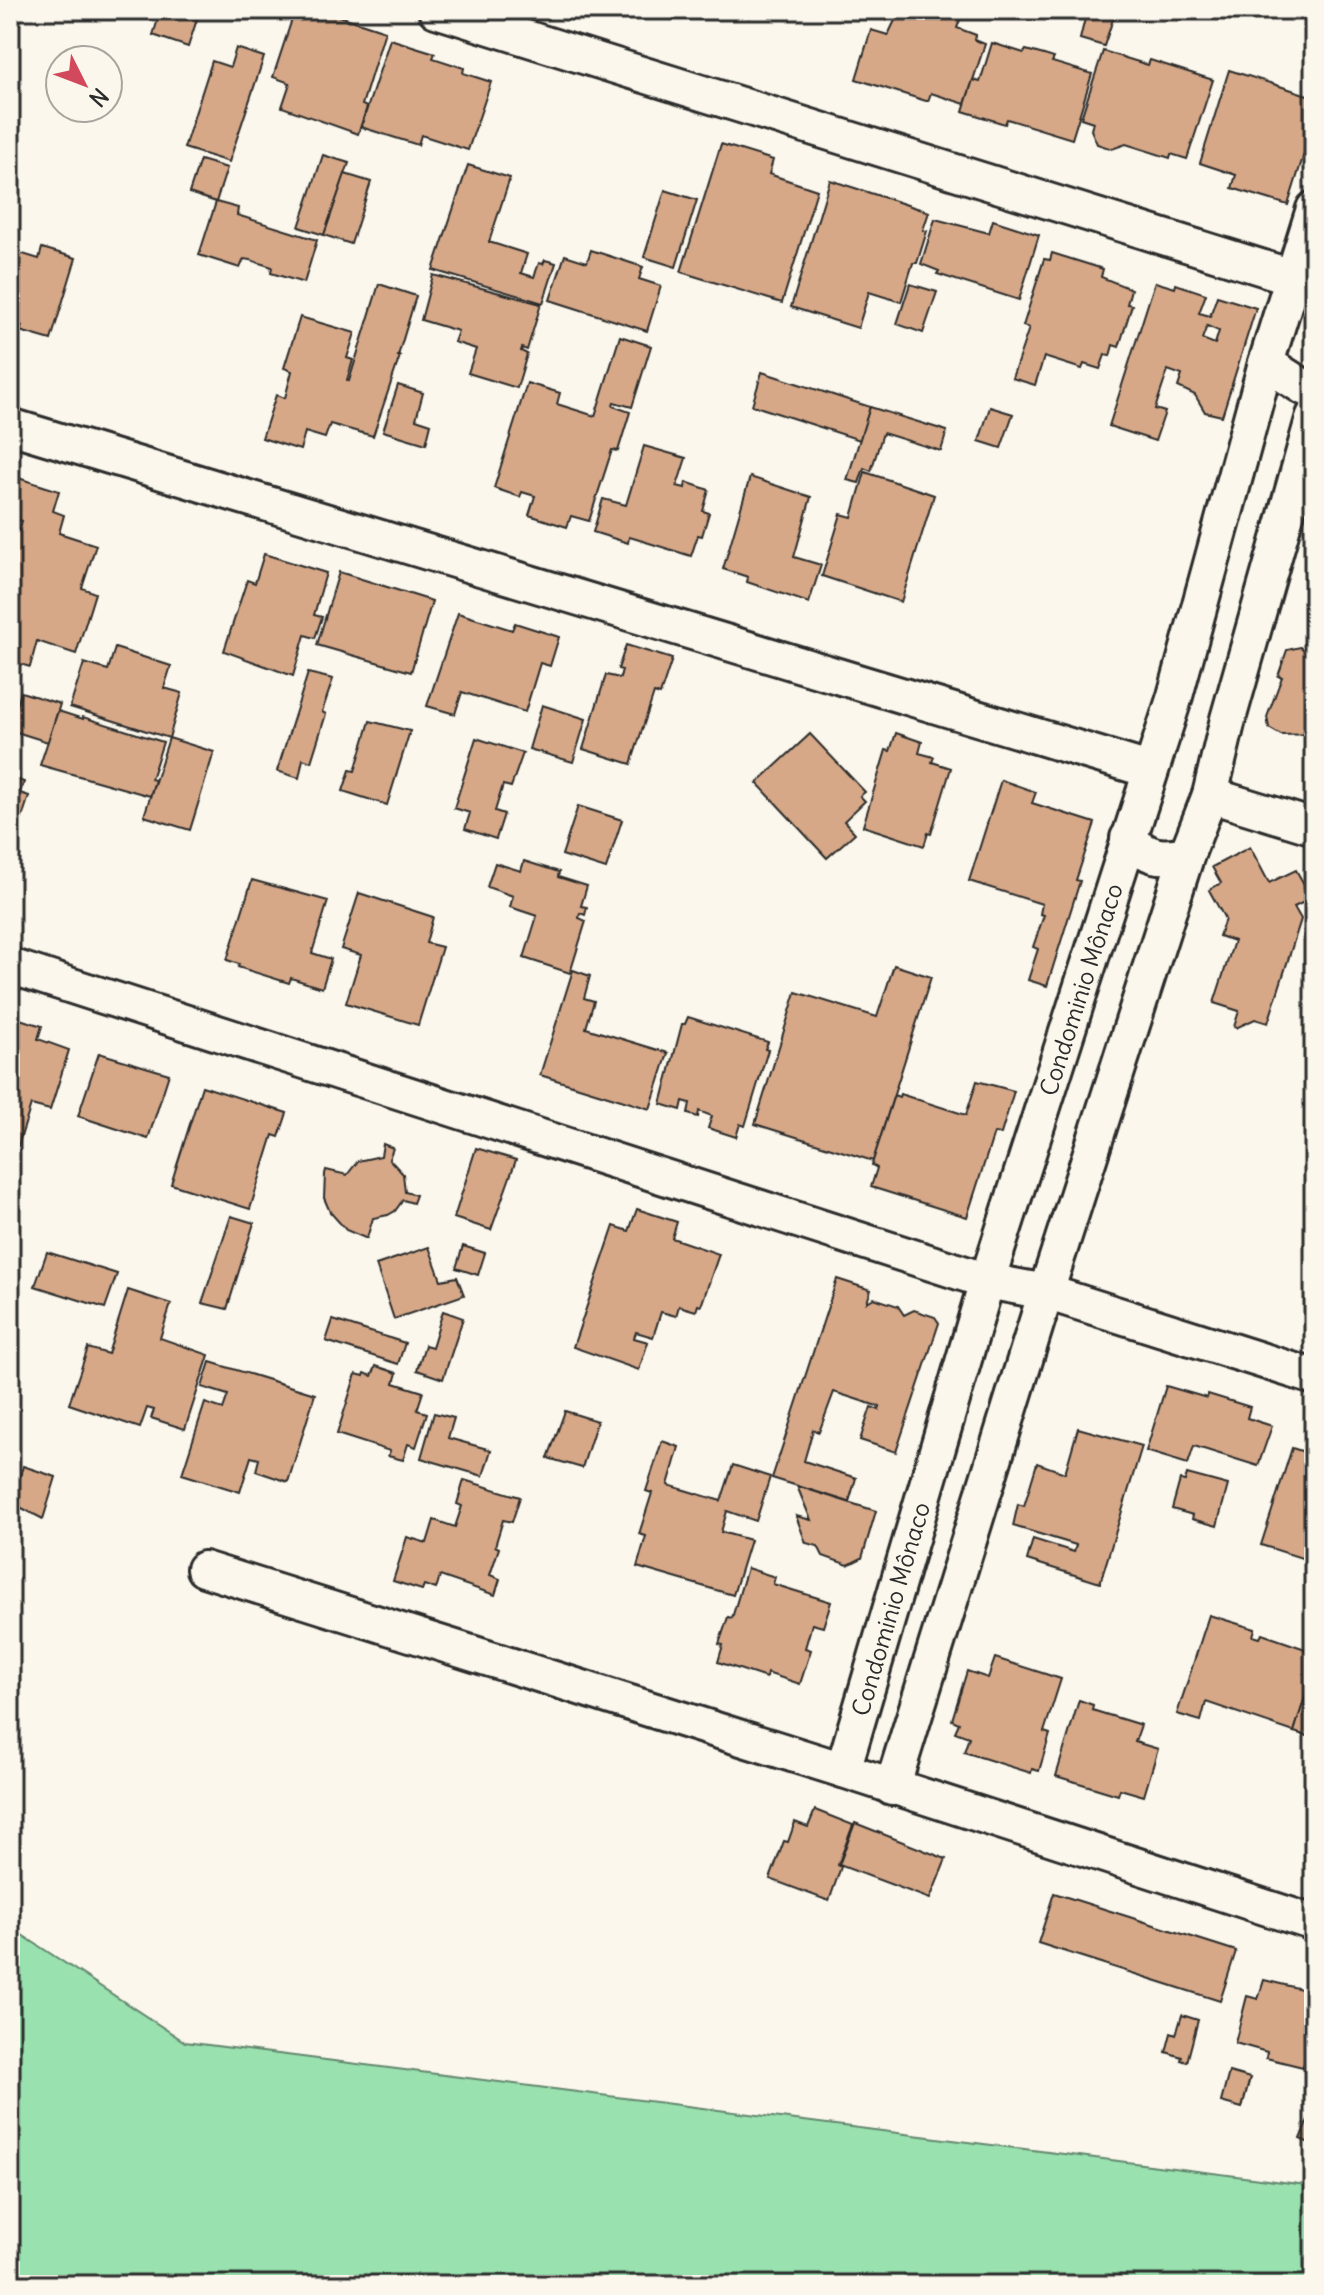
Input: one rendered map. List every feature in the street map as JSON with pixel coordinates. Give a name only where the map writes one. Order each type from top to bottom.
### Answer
[{"type":"street","points":[[436,10],[1292,277]]},
{"type":"street","name":"Condominio Mônaco","points":[[843,1770],[987,1281],[1175,696],[1266,363],[1314,209]]},
{"type":"street","points":[[1266,363],[1305,388],[1314,388]]},
{"type":"street","points":[[892,1788],[1046,1292],[1187,854],[1210,795],[1228,719],[1314,416]]},
{"type":"street","points":[[10,426],[1149,770]]},
{"type":"street","points":[[1175,696],[1194,695],[1209,702],[1228,719]]},
{"type":"street","points":[[1210,795],[1314,827]]},
{"type":"street","points":[[1128,838],[1142,851],[1163,859],[1187,854]]},
{"type":"street","points":[[10,966],[987,1281],[1046,1292],[1314,1377]]},
{"type":"street","points":[[204,1569],[843,1770],[1314,1923]]},
{"type":"green space","points":[[10,1927],[185,2042],[1314,2186],[1314,2285],[10,2285]]},
{"type":"building","points":[[161,10],[200,10],[188,47],[153,35]]},
{"type":"building","points":[[295,10],[321,10],[385,31],[362,105],[367,107],[358,134],[282,107],[290,83],[273,77]]},
{"type":"building","points":[[656,10],[684,10],[682,18]]},
{"type":"building","points":[[726,10],[751,10],[749,17]]},
{"type":"building","points":[[916,10],[938,10],[961,17],[957,28],[976,35],[975,40],[985,44],[965,104],[931,93],[926,101],[856,79],[871,30],[888,35],[898,14],[913,18]]},
{"type":"building","points":[[1087,10],[1116,10],[1104,46],[1080,39]]},
{"type":"building","points":[[390,39],[435,53],[433,58],[464,68],[463,73],[491,82],[468,150],[421,135],[418,145],[361,127]]},
{"type":"building","points":[[992,43],[1054,58],[1052,62],[1092,74],[1072,139],[1007,119],[1005,124],[963,111],[973,80],[980,82]]},
{"type":"building","points":[[236,48],[264,57],[229,162],[184,148],[212,61],[230,67]]},
{"type":"building","points":[[1103,51],[1148,65],[1150,60],[1213,80],[1187,159],[1171,154],[1170,158],[1126,144],[1112,149],[1097,144],[1091,130],[1093,122],[1081,118]]},
{"type":"building","points":[[1229,70],[1314,97],[1314,122],[1288,205],[1232,188],[1236,175],[1200,163]]},
{"type":"building","points":[[721,144],[773,160],[769,174],[817,190],[782,303],[681,272]]},
{"type":"building","points":[[323,155],[349,163],[324,235],[299,227]]},
{"type":"building","points":[[200,160],[227,168],[216,202],[189,193]]},
{"type":"building","points":[[468,165],[510,178],[489,242],[527,254],[521,273],[534,277],[539,263],[543,264],[545,260],[556,263],[543,303],[433,270]]},
{"type":"building","points":[[345,174],[371,182],[351,244],[324,235]]},
{"type":"building","points":[[830,180],[929,212],[923,230],[927,231],[901,302],[869,292],[858,328],[791,307]]},
{"type":"building","points":[[665,190],[697,200],[676,267],[644,257]]},
{"type":"building","points":[[216,202],[238,208],[237,215],[317,240],[304,283],[271,273],[272,267],[250,260],[244,259],[240,268],[199,255]]},
{"type":"building","points":[[935,219],[989,233],[993,220],[1039,235],[1019,300],[937,274],[939,271],[921,264]]},
{"type":"building","points":[[42,248],[76,258],[51,340],[20,331],[20,324],[19,327],[10,325],[10,250],[39,259]]},
{"type":"building","points":[[591,250],[643,267],[639,279],[661,286],[647,331],[550,300],[565,255],[587,262]]},
{"type":"building","points":[[1052,253],[1103,269],[1101,277],[1131,289],[1127,304],[1132,305],[1119,347],[1113,345],[1110,356],[1105,355],[1100,369],[1084,364],[1082,369],[1044,357],[1035,385],[1012,378],[1029,328],[1023,326],[1044,259],[1050,260]]},
{"type":"building","points":[[433,275],[541,304],[527,350],[522,348],[521,351],[527,354],[517,388],[468,373],[476,349],[454,342],[458,331],[421,320]]},
{"type":"building","points":[[1155,282],[1175,288],[1176,284],[1206,294],[1199,313],[1210,316],[1217,296],[1256,308],[1222,416],[1205,412],[1195,395],[1178,387],[1182,375],[1168,370],[1155,409],[1165,412],[1155,441],[1109,426]],"holes":[[[1207,326],[1219,331],[1215,344],[1202,339]]]},
{"type":"building","points":[[379,284],[416,296],[373,436],[330,424],[325,438],[305,432],[300,450],[262,438],[276,395],[285,398],[292,371],[284,368],[300,317],[355,333],[347,358],[353,360],[349,381]]},
{"type":"building","points":[[910,284],[937,292],[923,333],[897,324]]},
{"type":"building","points":[[620,336],[651,346],[632,407],[614,402],[613,406],[630,412],[618,451],[612,450],[589,521],[571,516],[567,527],[529,515],[535,496],[522,492],[520,497],[494,488],[527,383],[560,393],[557,404],[595,416]]},
{"type":"building","points":[[762,372],[870,407],[860,440],[752,405]]},
{"type":"building","points":[[398,385],[423,393],[416,419],[431,424],[426,444],[383,431]]},
{"type":"building","points":[[870,407],[947,431],[941,451],[883,433],[871,471],[864,468],[859,483],[847,480]]},
{"type":"building","points":[[990,407],[1013,414],[1001,448],[979,441]]},
{"type":"building","points":[[644,446],[686,458],[677,486],[685,488],[686,482],[709,490],[703,511],[709,513],[702,536],[698,535],[691,556],[629,537],[628,543],[593,532],[603,499],[626,505]]},
{"type":"building","points":[[865,472],[934,495],[901,602],[822,576],[841,514],[852,517]]},
{"type":"building","points":[[12,476],[59,491],[53,511],[64,515],[59,533],[96,545],[82,588],[95,593],[76,654],[37,641],[30,667],[10,661],[10,533],[12,528],[19,531],[22,521],[10,517]]},
{"type":"building","points":[[750,477],[811,497],[794,557],[821,565],[809,603],[747,582],[748,577],[723,569]]},
{"type":"building","points":[[1314,527],[1314,551],[1306,548]]},
{"type":"building","points":[[264,554],[326,573],[314,615],[322,617],[315,638],[305,635],[293,676],[224,651],[247,580],[255,583]]},
{"type":"building","points":[[339,572],[432,601],[411,672],[317,645]]},
{"type":"building","points":[[458,613],[512,630],[515,623],[559,637],[550,666],[540,663],[525,712],[462,692],[455,714],[427,706]]},
{"type":"building","points":[[626,645],[672,659],[660,695],[654,693],[631,764],[583,749],[606,675],[620,678],[622,670],[618,669]]},
{"type":"building","points":[[1300,647],[1314,656],[1314,734],[1281,735],[1269,728],[1267,717],[1282,677],[1278,676],[1287,650]]},
{"type":"building","points":[[115,648],[171,666],[164,688],[182,693],[169,738],[70,707],[84,663],[108,670]]},
{"type":"building","points":[[308,673],[333,679],[311,762],[303,759],[299,778],[277,771]]},
{"type":"building","points":[[21,692],[60,704],[48,742],[10,730]]},
{"type":"building","points":[[542,705],[586,719],[573,762],[529,749]]},
{"type":"building","points":[[58,711],[163,742],[151,779],[155,780],[150,796],[40,765]]},
{"type":"building","points":[[370,721],[410,731],[387,805],[343,791],[350,770],[355,771]]},
{"type":"building","points":[[896,733],[922,742],[919,753],[934,757],[932,762],[951,768],[931,834],[928,833],[924,846],[863,826],[886,750],[890,751]]},
{"type":"building","points":[[810,734],[865,792],[860,796],[865,801],[844,821],[855,833],[827,858],[757,783]]},
{"type":"building","points":[[169,738],[214,752],[190,830],[144,816]]},
{"type":"building","points":[[476,738],[523,753],[511,787],[503,785],[495,811],[504,814],[496,839],[465,829],[470,813],[454,808]]},
{"type":"building","points":[[10,777],[24,782],[20,793],[29,796],[10,855]]},
{"type":"building","points":[[1001,780],[1036,792],[1032,803],[1095,823],[1047,986],[1028,980],[1038,949],[1033,947],[1044,915],[1040,914],[1042,904],[969,881]]},
{"type":"building","points":[[578,806],[622,820],[606,869],[562,855]]},
{"type":"building","points":[[1250,847],[1269,883],[1296,870],[1312,898],[1294,907],[1301,919],[1268,1023],[1255,1019],[1236,1028],[1239,1011],[1214,1003],[1234,941],[1219,936],[1225,919],[1209,890],[1221,883],[1212,867]]},
{"type":"building","points":[[524,861],[559,872],[558,877],[587,886],[581,906],[587,907],[585,915],[580,913],[579,918],[586,921],[570,973],[524,958],[537,916],[510,907],[513,896],[487,887],[495,863],[521,871]]},
{"type":"building","points":[[252,880],[328,901],[312,953],[331,959],[322,988],[291,978],[289,983],[238,967],[239,964],[227,960]]},
{"type":"building","points":[[359,893],[433,917],[426,943],[442,947],[418,1025],[346,1003],[361,955],[341,949]]},
{"type":"building","points":[[894,965],[931,977],[873,1161],[755,1124],[796,992],[877,1017]]},
{"type":"building","points":[[573,970],[590,976],[584,998],[594,1001],[586,1028],[668,1053],[650,1109],[540,1075]]},
{"type":"building","points":[[10,1016],[42,1026],[38,1039],[69,1050],[50,1110],[31,1105],[11,1158]]},
{"type":"building","points":[[688,1017],[768,1042],[745,1126],[740,1124],[736,1137],[708,1128],[712,1116],[699,1111],[698,1117],[688,1114],[690,1103],[683,1101],[681,1110],[661,1104],[682,1024]]},
{"type":"building","points":[[99,1053],[169,1074],[148,1139],[78,1116]]},
{"type":"building","points":[[977,1081],[1014,1091],[1001,1134],[994,1133],[967,1217],[871,1187],[877,1168],[872,1165],[873,1161],[894,1095],[899,1097],[900,1094],[966,1115]]},
{"type":"building","points":[[202,1086],[287,1113],[279,1137],[273,1135],[250,1209],[171,1184]]},
{"type":"building","points":[[383,1144],[393,1148],[389,1159],[403,1174],[405,1192],[416,1195],[413,1203],[403,1200],[395,1211],[373,1218],[365,1238],[346,1230],[330,1212],[324,1198],[325,1174],[326,1170],[347,1175],[358,1161],[381,1156]]},
{"type":"building","points":[[476,1148],[516,1160],[491,1230],[454,1218]]},
{"type":"building","points":[[637,1209],[677,1222],[672,1238],[719,1254],[701,1306],[698,1305],[696,1311],[679,1306],[676,1316],[661,1312],[653,1337],[636,1332],[634,1338],[648,1342],[639,1370],[573,1347],[614,1226],[629,1231]]},
{"type":"building","points":[[231,1216],[254,1223],[227,1309],[202,1303]]},
{"type":"building","points":[[463,1246],[485,1253],[478,1275],[456,1268]]},
{"type":"building","points":[[429,1247],[441,1280],[457,1277],[464,1295],[394,1319],[376,1265]]},
{"type":"building","points":[[47,1252],[117,1274],[105,1308],[35,1286]]},
{"type":"building","points":[[837,1279],[871,1290],[867,1302],[874,1298],[898,1306],[904,1315],[914,1310],[935,1317],[939,1323],[896,1452],[860,1440],[871,1407],[879,1410],[880,1407],[834,1392],[819,1432],[813,1430],[804,1461],[856,1478],[849,1502],[772,1478]]},
{"type":"building","points":[[128,1290],[171,1304],[160,1338],[209,1355],[185,1429],[151,1418],[154,1410],[147,1408],[140,1428],[69,1404],[88,1348],[108,1354]]},
{"type":"building","points":[[443,1311],[463,1318],[443,1379],[417,1370],[425,1345],[432,1347]]},
{"type":"building","points":[[333,1320],[405,1343],[398,1364],[326,1341]]},
{"type":"building","points":[[210,1362],[315,1394],[288,1482],[256,1471],[259,1459],[251,1457],[240,1492],[182,1474],[205,1403],[223,1409],[228,1395],[202,1387]]},
{"type":"building","points":[[376,1366],[397,1373],[394,1383],[423,1392],[417,1410],[427,1413],[416,1447],[408,1444],[403,1460],[388,1456],[390,1451],[337,1434],[356,1374],[372,1376]]},
{"type":"building","points":[[1166,1386],[1207,1398],[1208,1394],[1250,1407],[1247,1418],[1272,1426],[1258,1466],[1194,1446],[1188,1464],[1146,1451]]},
{"type":"building","points":[[565,1411],[597,1421],[582,1468],[548,1458]]},
{"type":"building","points":[[434,1413],[454,1418],[448,1438],[491,1450],[483,1476],[421,1458]]},
{"type":"building","points":[[1078,1428],[1142,1446],[1100,1583],[1027,1560],[1033,1539],[1074,1552],[1076,1545],[1013,1526],[1018,1504],[1024,1506],[1037,1463],[1065,1473]]},
{"type":"building","points":[[662,1441],[679,1447],[668,1485],[721,1501],[733,1465],[770,1477],[756,1521],[727,1511],[721,1532],[750,1540],[733,1595],[637,1567],[646,1536],[639,1534],[652,1493],[646,1491]]},
{"type":"building","points":[[1292,1448],[1314,1455],[1314,1562],[1261,1545]]},
{"type":"building","points":[[23,1466],[56,1477],[43,1519],[12,1503]]},
{"type":"building","points":[[1187,1474],[1228,1485],[1217,1526],[1172,1509],[1180,1480],[1185,1481]]},
{"type":"building","points":[[464,1480],[520,1497],[512,1522],[503,1520],[495,1546],[499,1548],[490,1575],[500,1579],[495,1595],[440,1576],[436,1589],[424,1585],[422,1590],[393,1581],[407,1537],[427,1543],[434,1520],[455,1527],[462,1506],[457,1504]]},
{"type":"building","points":[[797,1486],[876,1511],[862,1558],[848,1565],[823,1556],[818,1546],[806,1543],[796,1516],[811,1520]]},
{"type":"building","points":[[747,1568],[775,1577],[773,1584],[831,1602],[823,1627],[812,1624],[805,1648],[811,1650],[800,1684],[767,1673],[766,1678],[718,1662],[723,1645],[719,1644],[728,1617],[732,1618]]},
{"type":"building","points":[[1209,1615],[1255,1629],[1253,1636],[1260,1638],[1262,1634],[1314,1652],[1314,1669],[1294,1732],[1206,1702],[1201,1721],[1177,1714]]},
{"type":"building","points":[[995,1658],[1061,1679],[1044,1732],[1050,1734],[1039,1771],[1032,1769],[1031,1773],[964,1752],[969,1737],[955,1732],[959,1723],[952,1720],[967,1671],[988,1678]]},
{"type":"building","points":[[1314,1669],[1314,1738],[1294,1732]]},
{"type":"building","points":[[1079,1700],[1093,1705],[1092,1710],[1141,1725],[1135,1742],[1158,1749],[1144,1796],[1120,1789],[1118,1795],[1056,1776]]},
{"type":"building","points":[[815,1810],[853,1825],[829,1901],[770,1879],[784,1841],[788,1842],[795,1822],[808,1827]]},
{"type":"building","points":[[855,1823],[946,1859],[930,1899],[839,1865]]},
{"type":"building","points":[[1054,1893],[1236,1951],[1220,2001],[1038,1943]]},
{"type":"building","points":[[1264,1980],[1314,1992],[1314,2048],[1308,2047],[1303,2067],[1266,2058],[1267,2052],[1235,2043],[1247,1996],[1258,1999]]},
{"type":"building","points":[[1182,2015],[1198,2020],[1187,2062],[1166,2052],[1171,2033],[1176,2035]]},
{"type":"building","points":[[1229,2072],[1250,2078],[1242,2108],[1221,2102]]},
{"type":"building","points":[[1314,2106],[1314,2145],[1300,2139]]}]
